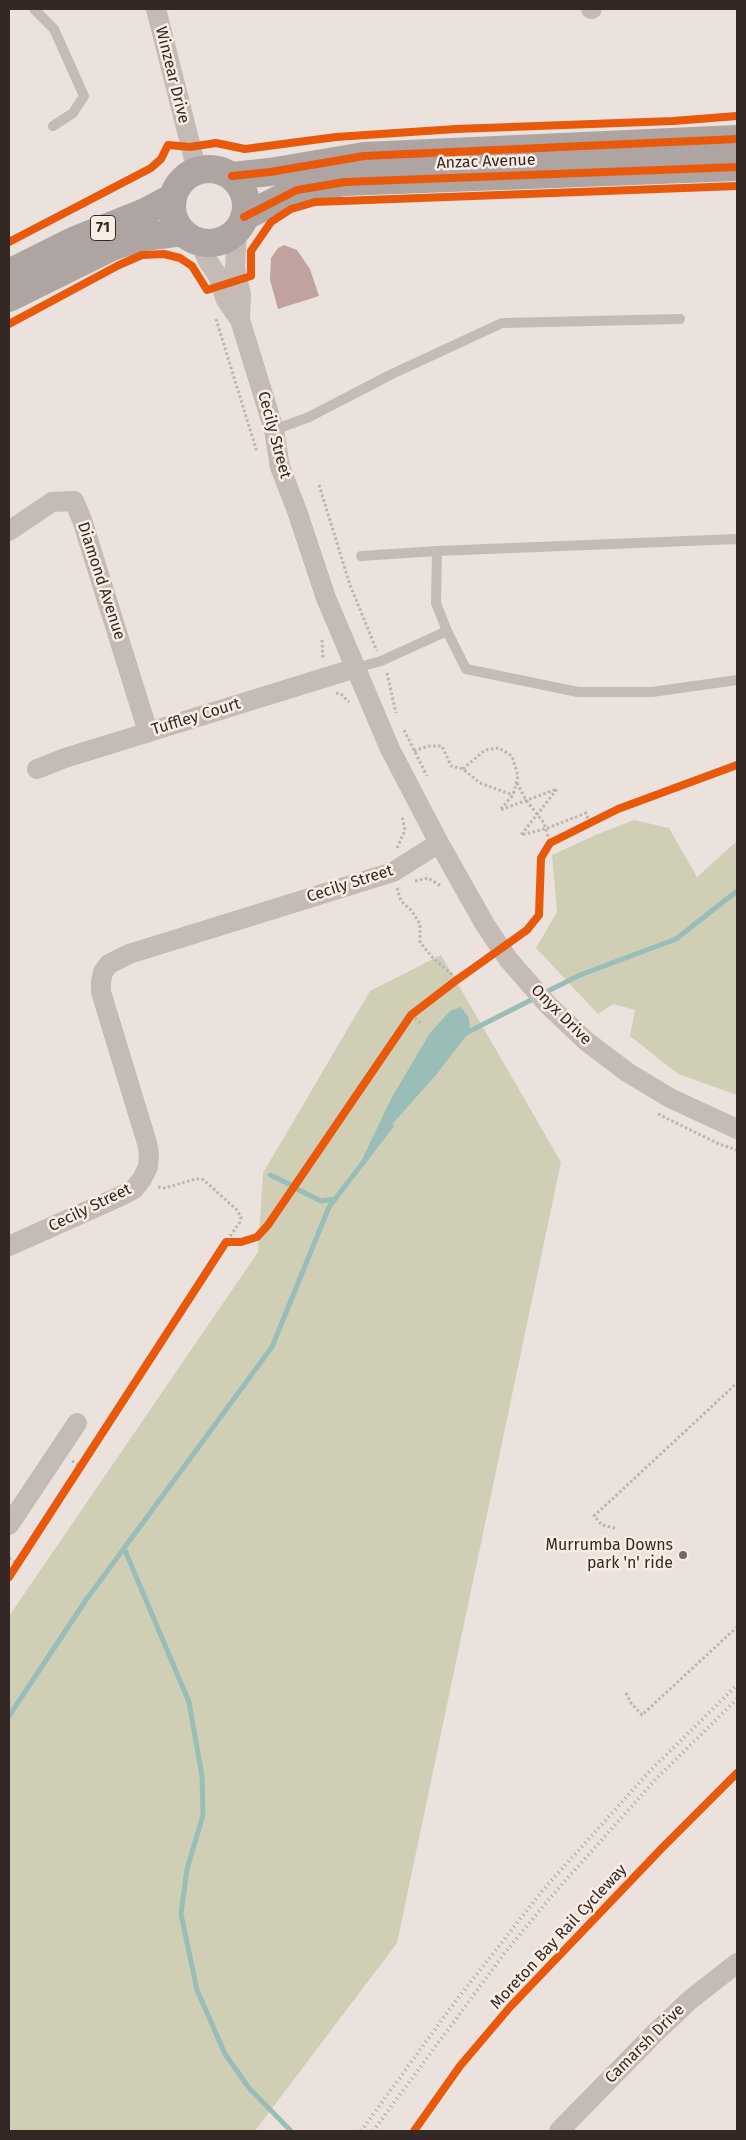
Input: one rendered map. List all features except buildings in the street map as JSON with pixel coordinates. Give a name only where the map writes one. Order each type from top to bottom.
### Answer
[{"type":"highway","name":"Anzac Avenue","points":[[232,176],[270,172],[336,159],[397,154],[737,139]]},
{"type":"highway","name":"Anzac Avenue","points":[[241,224],[298,190],[345,182],[737,167]]},
{"type":"highway","points":[[197,171],[209,168],[221,171],[232,176],[242,188],[246,202],[241,224]]},
{"type":"highway","name":"71","points":[[9,273],[73,241],[145,212],[173,197],[178,186],[186,176],[197,171]]},
{"type":"highway","points":[[173,197],[173,216],[191,237]]},
{"type":"highway","name":"71","points":[[9,298],[114,246],[144,237],[191,237],[213,242],[226,238],[241,224]]},
{"type":"street","name":"Winzear Drive","points":[[156,9],[197,171]]},
{"type":"street","name":"Cecily Street","points":[[240,320],[241,295],[235,261],[241,224]]},
{"type":"street","name":"Cecily Street","points":[[9,1246],[123,1195],[134,1188],[142,1179],[148,1166],[149,1154],[147,1143],[101,992],[103,972],[110,964],[129,954],[393,872],[439,843],[390,749],[326,598],[280,467],[274,430],[240,320],[226,300],[218,276],[191,237]]},
{"type":"street","name":"Diamond Avenue","points":[[9,531],[52,502],[74,501],[82,520],[148,732]]},
{"type":"street","name":"Tuffley Court","points":[[37,769],[65,758],[356,668]]},
{"type":"street","name":"Onyx Drive","points":[[439,843],[484,923],[508,960],[548,1005],[586,1041],[626,1072],[670,1098],[737,1129]]},
{"type":"street","points":[[9,1525],[77,1424]]},
{"type":"street","name":"Camarsh Drive","points":[[559,2131],[663,2025],[691,1999],[737,1963]]},
{"type":"lane","points":[[34,9],[54,28],[84,96],[73,113],[53,126]]},
{"type":"lane","points":[[274,430],[309,417],[392,374],[502,323],[680,319]]},
{"type":"lane","points":[[362,556],[437,551],[737,539]]},
{"type":"lane","points":[[437,551],[436,603],[447,631],[466,669],[578,692],[652,692],[737,680]]},
{"type":"lane","points":[[356,668],[382,661],[447,631]]},
{"type":"path","points":[[319,485],[350,586],[390,682],[398,720]]},
{"type":"path","points":[[402,728],[427,777]]},
{"type":"path","points":[[414,751],[428,746],[442,746],[451,766],[463,769],[480,783],[513,795]]},
{"type":"path","points":[[463,769],[485,750],[499,748],[512,756],[518,776],[513,795],[500,810],[557,789],[521,834],[546,829],[586,813],[592,820],[581,826]]},
{"type":"path","points":[[516,783],[526,800],[538,813],[550,843]]},
{"type":"path","points":[[545,851],[550,843],[558,839]]},
{"type":"path","points":[[406,864],[414,881],[428,878],[441,885],[445,890]]},
{"type":"path","points":[[406,884],[397,888],[400,901],[411,910],[420,924],[420,942],[457,979]]},
{"type":"path","points":[[448,986],[464,974]]},
{"type":"path","points":[[405,1023],[414,1012],[421,1023]]},
{"type":"path","points":[[142,1179],[153,1186],[165,1188],[195,1179],[202,1179],[237,1210],[241,1217],[240,1222],[230,1242],[221,1251]]},
{"type":"path","points":[[615,1528],[602,1525],[594,1516],[737,1383]]},
{"type":"path","points":[[74,1474],[85,1458]]},
{"type":"path","points":[[9,1558],[15,1567],[23,1556]]},
{"type":"path","points":[[626,1693],[631,1703],[642,1715],[737,1627]]},
{"type":"green space","points":[[634,820],[669,828],[697,877],[737,841],[737,1095],[678,1074],[630,1036],[635,1010],[613,1004],[598,1014],[536,948],[557,912],[552,855]]},
{"type":"green space","points":[[441,955],[561,1162],[397,1943],[255,2131],[9,2131],[9,1616],[258,1252],[263,1173],[370,991]]},
{"type":"water","points":[[461,1007],[469,1018],[470,1031],[436,1075],[386,1131],[356,1172],[392,1097],[430,1033],[450,1011]]},
{"type":"waterway","points":[[544,993],[580,975],[676,939],[737,891]]},
{"type":"waterway","points":[[464,1034],[535,998]]},
{"type":"waterway","points":[[9,1716],[86,1600],[272,1347],[329,1207],[391,1126]]},
{"type":"waterway","points":[[270,1175],[289,1184]]},
{"type":"waterway","points":[[299,1190],[321,1201],[335,1199]]},
{"type":"waterway","points":[[124,1548],[189,1702],[202,1776],[203,1815],[187,1869],[181,1914],[197,1990],[225,2054],[249,2088],[291,2131]]},
{"type":"railway","points":[[361,2131],[455,2002],[543,1890],[648,1773],[737,1685]]},
{"type":"railway","points":[[373,2131],[504,1954],[549,1899],[656,1779],[737,1699]]},
{"type":"cycle path","points":[[9,242],[151,168],[161,159],[168,145],[190,147],[216,143],[245,149],[336,137],[456,129],[673,121],[737,116]]},
{"type":"cycle path","points":[[232,176],[270,172],[364,156],[737,139]]},
{"type":"cycle path","points":[[244,217],[297,190],[345,182],[737,167]]},
{"type":"cycle path","points":[[9,324],[119,265],[142,255],[164,254],[180,258],[192,266],[207,290],[251,276],[251,251],[271,222],[291,209],[315,202],[737,186]]},
{"type":"cycle path","points":[[9,1577],[226,1242],[241,1242],[257,1237],[268,1225],[411,1015],[527,930],[539,915],[541,858],[550,843],[618,809],[737,765]]},
{"type":"cycle path","name":"Moreton Bay Rail Cycleway","points":[[414,2131],[460,2066],[510,2007],[662,1848],[737,1773]]},
{"type":"place","name":"Murrumba Downs park 'n' ride","points":[[683,1555]]}]
